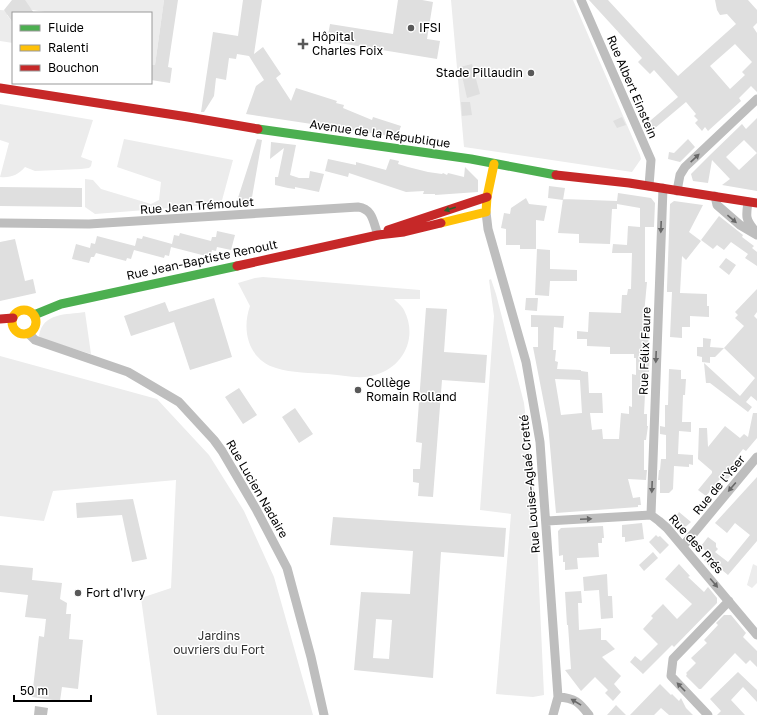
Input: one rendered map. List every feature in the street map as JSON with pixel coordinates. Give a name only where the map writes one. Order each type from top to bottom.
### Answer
[{"type":"main road","name":"Avenue de la République","points":[[0,88],[188,117],[248,128],[471,159],[547,174],[649,186],[752,202]]},
{"type":"main road","points":[[486,212],[487,197],[494,164]]},
{"type":"main road","name":"Rue Jean-Baptiste Renoult","points":[[378,234],[400,224],[487,197]]},
{"type":"main road","name":"Rue Jean-Baptiste Renoult","points":[[34,315],[60,304],[378,234],[404,232],[486,212]]},
{"type":"main road","points":[[20,310],[28,310],[34,315],[36,318],[36,326],[31,332],[24,334],[17,332],[13,326],[13,318],[17,312],[20,310]]},
{"type":"main road","points":[[0,319],[13,318]]},
{"type":"street","name":"Rue Albert Einstein","points":[[581,0],[651,160],[649,186]]},
{"type":"street","points":[[677,190],[680,175],[685,167],[757,99]]},
{"type":"street","name":"Rue Félix Faure","points":[[650,515],[663,188]]},
{"type":"street","points":[[715,196],[717,205],[740,225],[757,234]]},
{"type":"street","points":[[752,202],[746,216],[748,222],[757,234]]},
{"type":"street","name":"Rue Jean Trémoulet","points":[[0,222],[89,224],[358,207],[364,208],[371,214],[378,234]]},
{"type":"street","name":"Rue Louise-Aglaé Cretté","points":[[486,212],[488,229],[526,362],[540,442],[547,521],[558,697],[553,715]]},
{"type":"street","name":"Rue Lucien Nadaire","points":[[28,333],[35,340],[128,372],[179,402],[214,440],[256,509],[287,568],[311,657],[324,715]]},
{"type":"street","name":"Rue de l'Yser","points":[[683,546],[757,458]]},
{"type":"street","name":"Rue des Prés","points":[[547,521],[650,515],[667,528],[757,635]]},
{"type":"street","points":[[708,715],[671,676],[673,660],[729,601]]},
{"type":"street","points":[[558,697],[578,701],[589,715]]},
{"type":"green space","points":[[22,0],[164,0],[155,65],[152,65],[152,12],[45,12],[32,10]]},
{"type":"green space","name":"Stade Pillaudin","points":[[451,0],[573,0],[640,155],[641,159],[632,172],[464,147]]},
{"type":"green space","points":[[0,10],[12,11],[7,15],[12,22],[12,43],[0,41]]},
{"type":"green space","points":[[0,104],[93,120],[81,157],[92,161],[91,166],[89,168],[81,169],[35,171],[25,167],[14,175],[0,177],[9,143],[0,140]]},
{"type":"green space","points":[[124,139],[233,160],[221,204],[95,214],[85,207],[85,179],[93,180],[101,189],[151,204],[159,200],[161,182],[117,167]]},
{"type":"green space","points":[[263,277],[420,290],[420,299],[394,299],[403,309],[408,320],[409,340],[406,350],[394,365],[385,371],[364,377],[295,372],[282,370],[267,364],[259,358],[250,343],[246,325],[250,306],[238,283]]},
{"type":"green space","points":[[491,279],[524,403],[535,497],[544,695],[533,697],[496,694],[511,514],[480,510],[494,316],[489,280]]},
{"type":"green space","points":[[85,312],[91,354],[42,339],[39,336],[41,328],[50,319],[56,316]]},
{"type":"green space","name":"Jardins ouvriers du Fort","points":[[0,356],[157,399],[209,455],[244,511],[274,577],[313,715],[157,715],[141,598],[171,588],[176,480],[53,491],[44,521],[0,516]]},
{"type":"green space","points":[[753,564],[757,566],[757,583],[752,588],[747,585]]},
{"type":"shaded area","points":[[35,706],[48,708],[47,715],[34,715]]},
{"type":"building","points":[[12,0],[25,0],[33,12],[12,12],[12,22],[4,10]]},
{"type":"building","points":[[164,0],[178,0],[168,67],[172,68],[170,83],[152,80],[152,65],[155,65]]},
{"type":"building","points":[[243,0],[262,0],[254,54],[263,47],[281,74],[276,78],[291,101],[296,88],[337,101],[336,103],[344,105],[343,108],[372,120],[373,117],[401,126],[397,137],[246,114],[256,86],[264,80],[249,56],[237,54],[236,59],[229,58],[226,80],[216,78],[214,96],[204,112],[201,112],[213,32],[238,36]]},
{"type":"building","name":"IFSI","points":[[398,0],[422,0],[433,2],[427,39],[440,41],[437,59],[327,41],[330,24],[393,34]]},
{"type":"building","points":[[589,0],[608,0],[678,76],[736,24],[727,14],[720,15],[717,10],[715,0],[748,0],[757,10],[757,23],[753,27],[757,33],[757,92],[751,86],[739,98],[741,101],[708,131],[705,127],[702,131],[695,123],[698,120],[694,116],[696,114],[686,102],[648,134],[644,126],[678,97],[654,70],[650,74],[638,62],[642,58]],"holes":[[[735,44],[752,62],[742,72],[745,75],[730,89],[710,66]]]},
{"type":"building","points":[[472,64],[480,94],[467,98],[460,67]]},
{"type":"building","points":[[461,102],[470,102],[472,115],[462,116]]},
{"type":"building","points":[[622,117],[626,125],[617,128],[613,121]]},
{"type":"building","points":[[757,118],[757,153],[757,191],[722,185],[730,179],[712,160],[708,183],[693,181],[691,174],[709,156],[742,124],[746,129]],"holes":[[[744,140],[757,153],[739,170],[726,157]]]},
{"type":"building","points":[[257,139],[262,140],[251,203],[237,201]]},
{"type":"building","points":[[688,139],[695,147],[680,162],[668,159],[669,152],[674,153]]},
{"type":"building","points":[[271,142],[296,145],[290,175],[299,178],[309,178],[310,171],[324,174],[319,192],[275,185],[275,177],[278,177],[284,148],[270,159]]},
{"type":"building","points":[[328,159],[356,165],[356,162],[386,170],[390,159],[399,161],[398,164],[428,172],[443,173],[447,175],[448,173],[464,177],[465,167],[478,180],[478,192],[435,195],[423,194],[424,191],[406,192],[349,173],[348,177],[325,171]]},
{"type":"building","points":[[549,186],[565,188],[563,200],[548,198]]},
{"type":"building","points":[[0,187],[82,188],[82,207],[0,206]]},
{"type":"building","points":[[618,193],[651,198],[655,203],[654,227],[645,227],[645,282],[647,282],[644,314],[650,314],[648,349],[650,349],[649,372],[644,372],[643,394],[645,394],[644,414],[647,414],[648,426],[646,440],[644,440],[644,470],[647,470],[646,480],[628,479],[633,498],[640,497],[641,505],[638,505],[638,507],[556,513],[548,424],[533,347],[538,347],[538,327],[531,327],[531,315],[564,316],[563,328],[554,327],[553,350],[556,350],[555,361],[558,362],[557,369],[581,370],[588,372],[589,393],[602,393],[603,413],[590,413],[592,430],[602,429],[603,439],[619,439],[621,413],[629,414],[629,406],[632,407],[632,374],[636,375],[636,358],[634,358],[634,354],[610,354],[610,347],[587,346],[587,339],[577,339],[577,331],[588,332],[589,312],[621,313],[622,295],[627,295],[628,289],[631,289],[632,253],[612,253],[613,244],[627,245],[628,226],[640,227],[640,208],[617,204],[617,209],[612,209],[610,244],[579,243],[579,234],[558,233],[563,199],[617,201]],"holes":[[[555,379],[580,380],[582,413],[561,415]]]},
{"type":"building","points":[[526,198],[529,204],[547,206],[544,221],[536,220],[536,249],[520,249],[520,245],[506,245],[506,229],[501,228],[504,213],[510,214],[511,208]]},
{"type":"building","points":[[674,201],[703,205],[689,232],[701,241],[686,260],[682,256],[680,293],[707,294],[707,306],[709,306],[709,317],[690,316],[690,327],[682,327],[682,338],[670,337],[672,292],[667,292],[670,204]]},
{"type":"building","points":[[719,216],[754,246],[752,248],[757,252],[757,266],[745,258],[748,254],[731,242],[724,250],[717,245],[713,249],[701,240]]},
{"type":"building","points":[[217,231],[235,235],[231,250],[217,247],[216,251],[212,250],[210,257],[171,247],[169,256],[165,255],[164,258],[134,250],[131,259],[127,258],[126,261],[96,253],[94,257],[91,257],[89,263],[72,259],[76,244],[90,248],[91,243],[95,244],[97,236],[135,246],[137,238],[142,239],[143,236],[172,244],[174,235],[179,236],[180,233],[211,241],[212,237],[216,237]]},
{"type":"building","points":[[15,239],[25,281],[33,279],[36,293],[0,301],[0,242]]},
{"type":"building","points":[[537,249],[550,250],[550,269],[577,270],[577,281],[550,281],[549,296],[535,295]]},
{"type":"building","points":[[726,258],[736,265],[729,275],[719,267]]},
{"type":"building","points":[[757,289],[757,312],[754,316],[757,319],[757,401],[751,396],[746,402],[752,407],[748,412],[710,383],[706,383],[704,363],[740,396],[755,378],[724,348],[744,326],[735,318],[738,315],[735,312]]},
{"type":"building","points":[[214,298],[232,357],[190,370],[174,322],[131,336],[124,316],[165,302],[169,312]]},
{"type":"building","points":[[526,298],[538,298],[537,311],[525,310]]},
{"type":"building","points":[[426,308],[447,309],[444,352],[487,355],[485,383],[442,380],[433,497],[418,496],[419,483],[413,482],[413,469],[420,469],[422,443],[416,442]]},
{"type":"building","points":[[703,338],[711,339],[710,347],[724,348],[715,357],[710,357],[710,363],[702,362],[702,357],[697,356],[697,347],[703,347]]},
{"type":"building","points":[[669,369],[681,370],[681,379],[686,379],[685,395],[683,395],[682,422],[691,422],[691,432],[679,431],[678,454],[693,455],[693,465],[689,464],[689,467],[674,466],[673,489],[669,493],[660,493],[660,480],[658,480],[659,470],[661,459],[666,459],[666,435],[660,434],[660,426],[665,427],[665,405],[668,405]]},
{"type":"building","points":[[239,388],[257,415],[243,424],[225,397]]},
{"type":"building","points":[[295,408],[313,434],[299,443],[282,417]]},
{"type":"building","points":[[753,413],[757,413],[757,438],[746,451],[743,449],[733,462],[738,466],[725,483],[720,479],[706,496],[698,490],[712,471],[698,459],[699,428],[707,428],[708,447],[725,426],[740,438],[744,434],[748,437]]},
{"type":"building","points":[[757,477],[757,541],[728,575],[716,565],[712,569],[704,560],[709,555],[701,546],[708,537],[716,543],[716,547],[718,549],[715,552],[728,562],[750,535],[735,523],[727,533],[715,523]]},
{"type":"building","points":[[133,499],[147,559],[132,562],[122,515],[77,518],[76,503]]},
{"type":"building","points":[[679,512],[691,522],[682,530],[673,520]]},
{"type":"building","points":[[333,517],[506,528],[504,557],[441,552],[433,678],[354,670],[361,592],[410,594],[413,551],[330,545]],"holes":[[[376,619],[392,620],[389,659],[373,658]]]},
{"type":"building","points":[[642,523],[644,539],[625,542],[625,537],[622,537],[622,525]]},
{"type":"building","points":[[603,526],[604,538],[602,538],[602,543],[598,543],[599,557],[577,558],[578,569],[565,570],[563,555],[559,556],[558,531],[561,528]]},
{"type":"building","points":[[656,535],[658,537],[660,536],[669,545],[660,554],[649,542]]},
{"type":"building","points":[[653,552],[658,558],[644,571],[639,565]]},
{"type":"building","points":[[679,564],[690,576],[688,577],[704,592],[708,587],[717,598],[717,603],[674,647],[672,645],[643,674],[630,662],[635,656],[641,661],[658,644],[643,629],[653,618],[651,616],[663,604],[677,619],[692,604],[665,579]]},
{"type":"building","points":[[0,565],[33,568],[32,580],[62,583],[60,599],[67,603],[66,614],[71,614],[69,639],[83,640],[78,689],[62,687],[60,701],[32,697],[39,636],[44,637],[46,619],[25,617],[28,595],[0,592]]},
{"type":"building","points":[[607,574],[608,596],[612,596],[613,618],[601,619],[599,590],[584,591],[583,577]]},
{"type":"building","points":[[581,591],[582,603],[578,603],[579,630],[601,628],[601,640],[606,640],[615,649],[602,657],[621,676],[614,684],[621,692],[613,701],[605,693],[608,690],[595,677],[581,691],[565,670],[571,669],[565,592]]},
{"type":"building","points":[[724,615],[731,615],[746,633],[743,637],[757,651],[757,667],[750,660],[746,664],[735,653],[701,689],[699,689],[686,676],[686,673],[696,663],[691,658],[707,643],[704,640],[718,625],[716,623]]},
{"type":"building","points":[[738,672],[757,690],[757,702],[743,687],[731,700],[745,715],[717,715],[721,711],[710,699]]},
{"type":"building","points":[[660,684],[679,701],[681,698],[686,708],[693,715],[669,715],[661,708],[654,715],[630,715]]},
{"type":"building","points":[[616,705],[626,715],[607,715]]},
{"type":"traffic: fast","points":[[258,129],[471,159],[556,175]]},
{"type":"traffic: fast","points":[[34,315],[61,304],[237,266]]},
{"type":"traffic: slow","points":[[441,223],[486,212],[487,197],[494,164]]},
{"type":"traffic: slow","points":[[24,310],[33,313],[36,322],[33,331],[24,334],[15,331],[12,322],[15,313],[24,310]]},
{"type":"traffic: jam","points":[[0,88],[258,129]]},
{"type":"traffic: jam","points":[[556,175],[629,183],[757,203]]},
{"type":"traffic: jam","points":[[388,230],[487,197]]},
{"type":"traffic: jam","points":[[237,266],[378,235],[404,232],[441,223]]},
{"type":"traffic: jam","points":[[0,319],[13,318]]},
{"type":"place","name":"IFSI","points":[[411,28]]},
{"type":"place","name":"Hôpital Charles Foix","points":[[303,44]]},
{"type":"place","name":"Stade Pillaudin","points":[[531,73]]},
{"type":"place","name":"Collège Romain Rolland","points":[[358,390]]},
{"type":"place","name":"Fort d'Ivry","points":[[78,593]]}]
